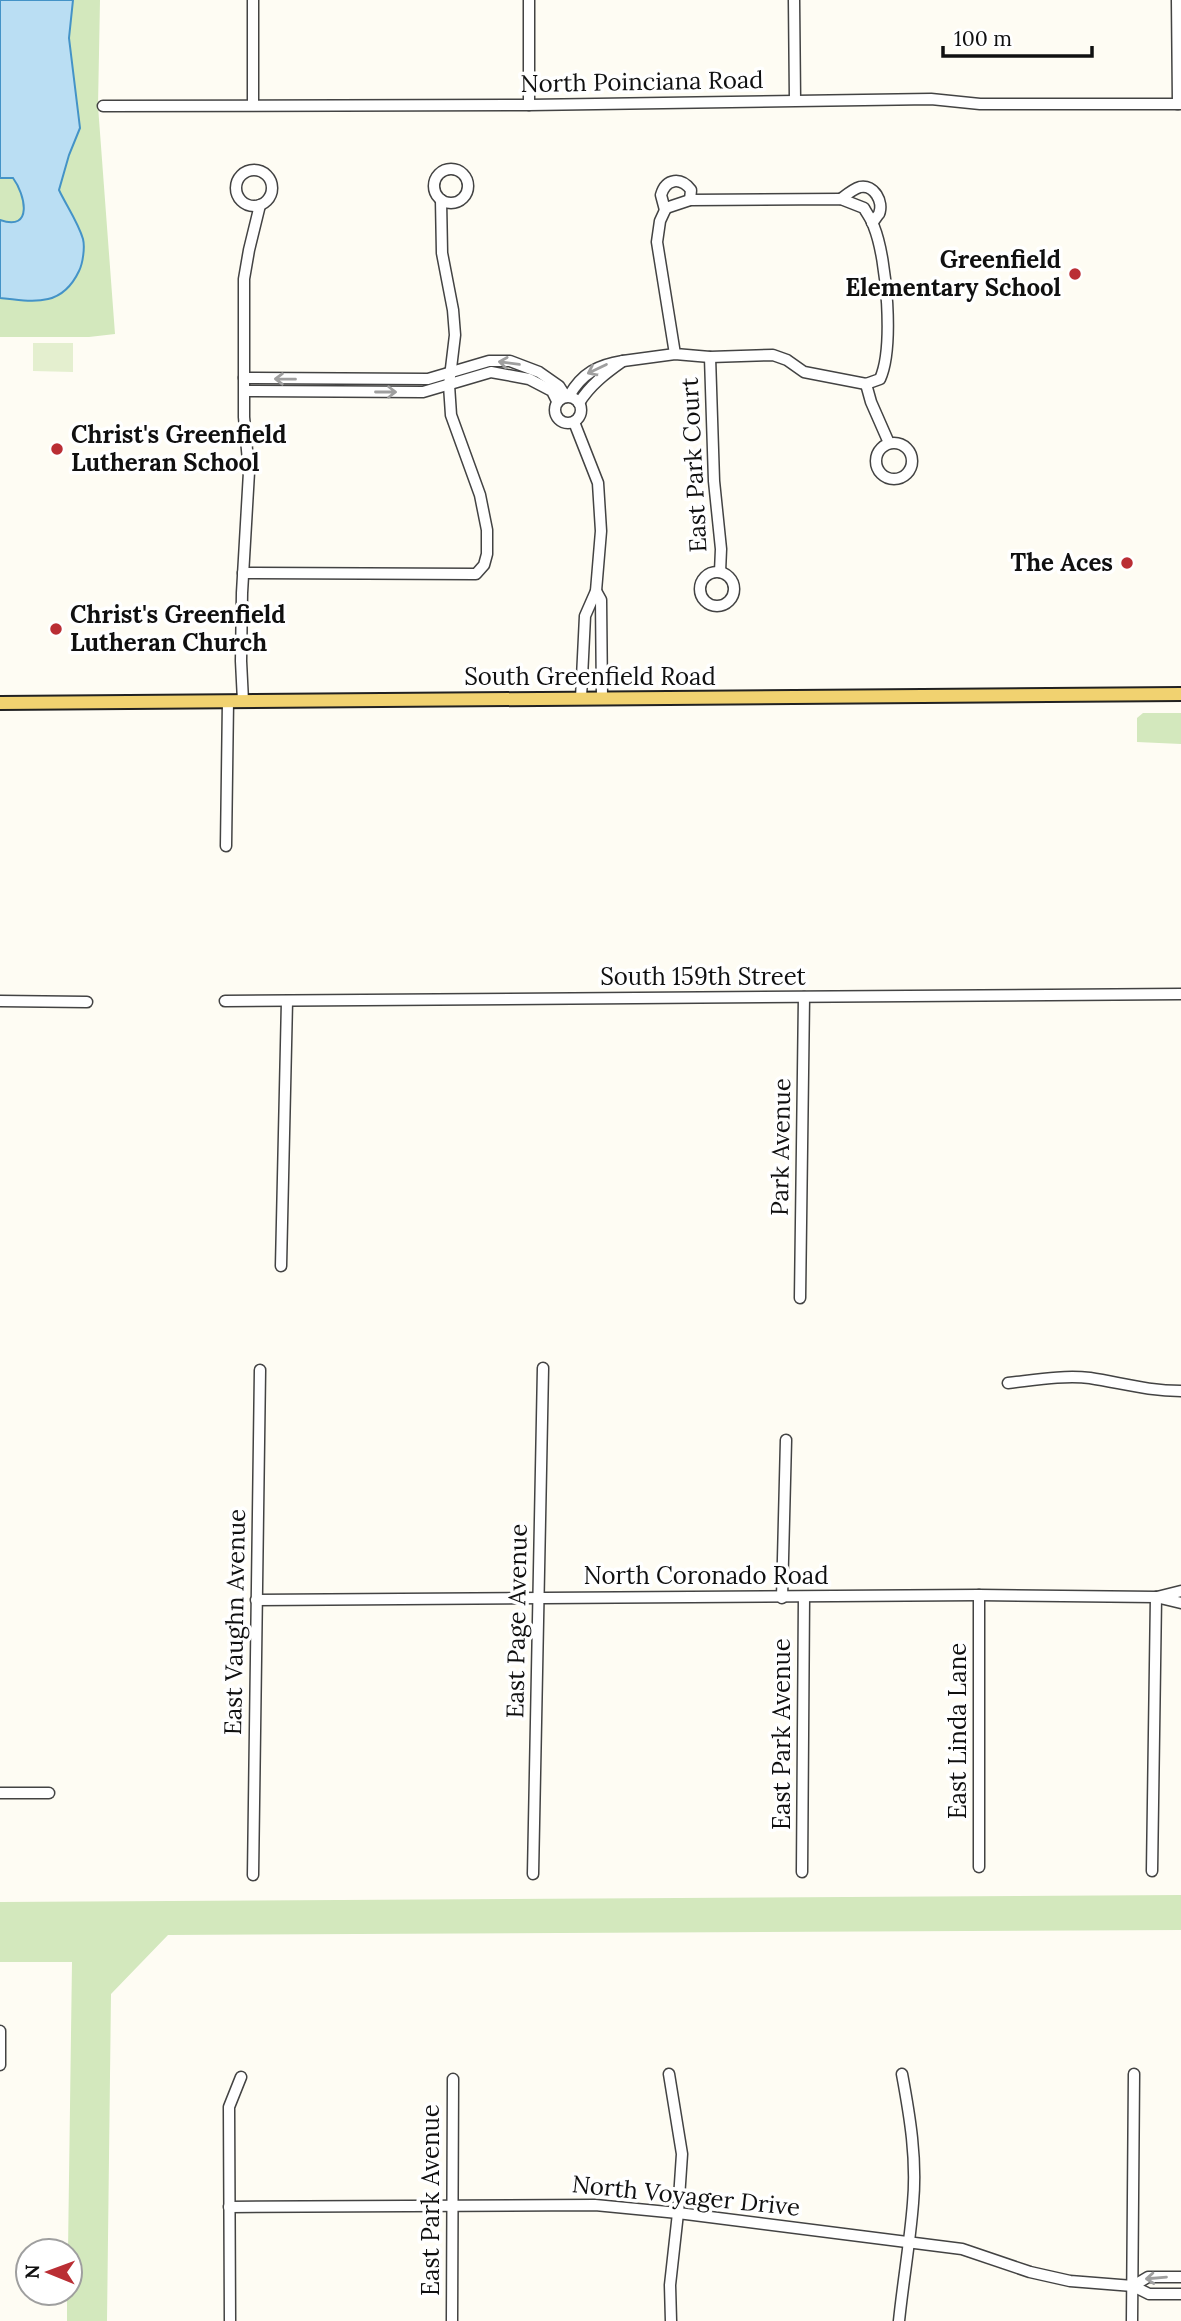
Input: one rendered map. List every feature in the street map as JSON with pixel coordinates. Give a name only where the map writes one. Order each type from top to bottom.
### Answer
[{"type":"main road","name":"South Greenfield Road","points":[[0,703],[1181,694]]},
{"type":"street","points":[[253,0],[253,104]]},
{"type":"street","points":[[529,0],[529,105]]},
{"type":"street","points":[[794,0],[795,100]]},
{"type":"street","points":[[1177,0],[1180,104]]},
{"type":"street","name":"North Poinciana Road","points":[[103,106],[529,105],[931,99],[980,104],[1180,104]]},
{"type":"street","points":[[675,354],[657,242],[665,209],[661,195],[668,183],[677,180],[685,183],[691,190],[690,200]]},
{"type":"street","points":[[841,199],[857,188],[864,186],[872,189],[880,204],[872,223]]},
{"type":"street","points":[[624,360],[587,390],[579,403],[581,412],[574,422],[565,423],[557,418],[554,410],[587,373],[606,363],[624,360],[675,354],[710,357],[773,355],[787,360],[804,373],[866,384],[880,379],[886,366],[887,292],[872,223],[864,208],[841,199],[690,200],[665,209]]},
{"type":"street","points":[[243,573],[475,574],[484,565],[487,530],[480,495],[451,415],[449,385],[454,335],[453,310],[442,253],[441,200]]},
{"type":"street","points":[[243,701],[240,661],[249,472],[244,378],[244,279],[248,250],[260,205]]},
{"type":"street","name":"East Park Court","points":[[710,357],[720,572]]},
{"type":"street","points":[[244,378],[428,379],[489,361],[510,361],[539,372],[559,386],[564,398]]},
{"type":"street","points":[[245,391],[423,392],[491,372],[529,379],[579,403]]},
{"type":"street","points":[[335,380],[335,391]]},
{"type":"street","points":[[866,384],[889,443]]},
{"type":"street","points":[[574,422],[598,483],[601,531],[596,591],[585,616],[581,698]]},
{"type":"street","points":[[596,591],[601,600],[602,698]]},
{"type":"street","points":[[583,641],[601,642]]},
{"type":"street","points":[[226,846],[228,701]]},
{"type":"street","name":"South 159th Street","points":[[225,1001],[1181,994]]},
{"type":"street","name":"Park Avenue","points":[[800,1298],[804,997]]},
{"type":"street","points":[[0,1000],[86,1002]]},
{"type":"street","points":[[281,1266],[287,1001]]},
{"type":"street","name":"East Page Avenue","points":[[533,1874],[543,1368]]},
{"type":"street","name":"East Vaughn Avenue","points":[[253,1875],[260,1370]]},
{"type":"street","points":[[1008,1383],[1088,1378],[1155,1391],[1181,1391]]},
{"type":"street","points":[[782,1598],[786,1440]]},
{"type":"street","name":"North Coronado Road","points":[[1156,1597],[1181,1591]]},
{"type":"street","name":"North Coronado Road","points":[[256,1600],[979,1595],[1156,1597],[1181,1603]]},
{"type":"street","name":"East Linda Lane","points":[[979,1595],[979,1867]]},
{"type":"street","name":"East Park Avenue","points":[[802,1872],[804,1597]]},
{"type":"street","points":[[1152,1871],[1156,1597]]},
{"type":"street","points":[[0,1793],[49,1793]]},
{"type":"street","points":[[0,2031],[0,2065]]},
{"type":"street","points":[[669,2074],[682,2154],[670,2285],[671,2321]]},
{"type":"street","points":[[899,2321],[913,2203],[914,2162],[911,2122],[902,2074]]},
{"type":"street","points":[[1132,2321],[1134,2074]]},
{"type":"street","points":[[230,2321],[229,2107],[241,2077]]},
{"type":"street","name":"East Park Avenue","points":[[452,2321],[453,2079]]},
{"type":"street","name":"North Voyager Drive","points":[[229,2207],[595,2204],[962,2249],[1030,2272],[1070,2281],[1133,2286],[1149,2294],[1181,2294]]},
{"type":"street","name":"North Voyager Drive","points":[[1133,2286],[1148,2277],[1181,2277]]},
{"type":"green space","points":[[0,0],[100,0],[98,106],[115,334],[89,337],[0,337]]},
{"type":"green space","points":[[33,343],[73,343],[73,372],[33,371]]},
{"type":"green space","points":[[1143,713],[1181,713],[1181,744],[1137,742],[1137,718]]},
{"type":"green space","points":[[1181,1895],[1181,1930],[168,1935],[111,1994],[107,2321],[67,2321],[67,2307],[84,2307],[84,2237],[68,2237],[72,1962],[0,1962],[0,1902]]},
{"type":"water","points":[[0,0],[73,0],[69,38],[80,128],[59,190],[81,233],[84,251],[80,268],[72,283],[64,291],[46,300],[0,298],[0,220],[18,221],[24,210],[21,193],[13,178],[0,178]]},
{"type":"place","name":"Greenfield Elementary School","points":[[1075,274]]},
{"type":"place","name":"Christ's Greenfield Lutheran School","points":[[57,449]]},
{"type":"place","name":"The Aces","points":[[1127,563]]},
{"type":"place","name":"Christ's Greenfield Lutheran Church","points":[[56,629]]}]
